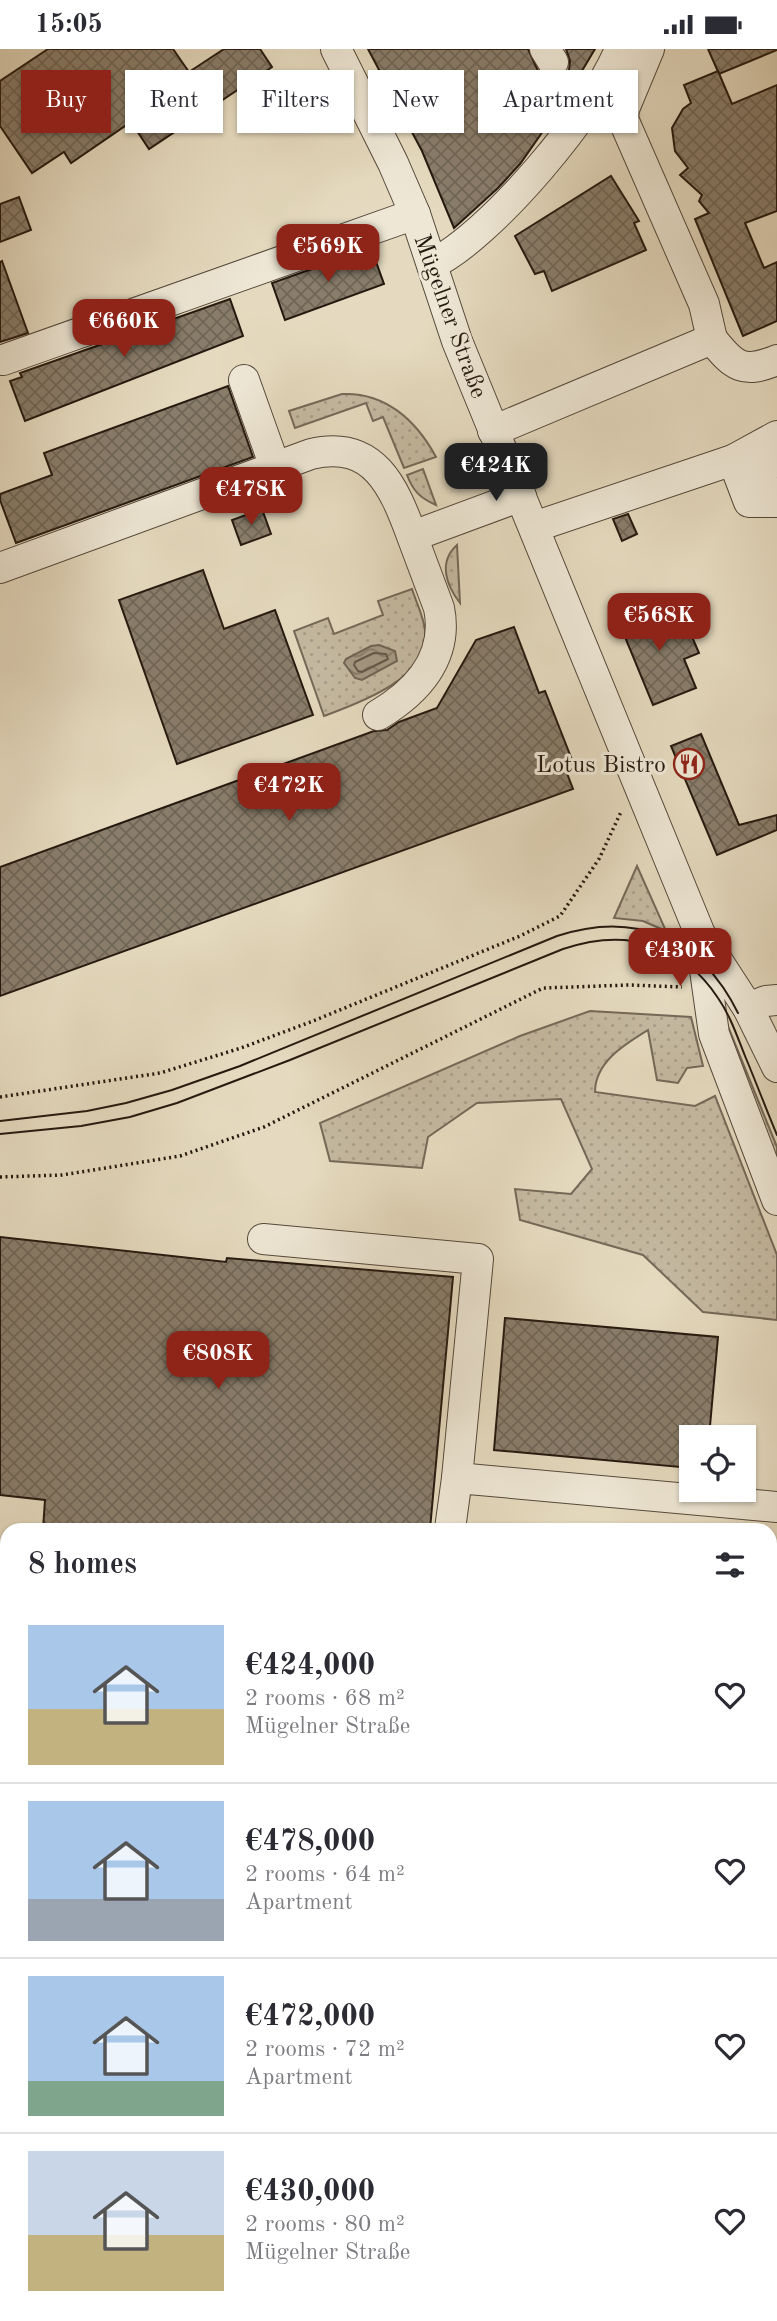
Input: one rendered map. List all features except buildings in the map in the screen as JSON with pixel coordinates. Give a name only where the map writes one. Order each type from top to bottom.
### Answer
[{"type":"street","points":[[432,264],[458,250],[532,177],[579,120],[620,49]]},
{"type":"street","points":[[649,49],[624,109],[623,119],[704,303],[712,339],[726,357],[747,368],[757,368],[777,360]]},
{"type":"street","name":"Mügelner Straße","points":[[336,50],[393,163],[415,214],[457,341],[700,934],[748,1008],[777,1067]]},
{"type":"street","points":[[3,360],[415,214]]},
{"type":"street","points":[[493,431],[712,339]]},
{"type":"street","points":[[243,380],[275,467]]},
{"type":"street","points":[[534,527],[733,460],[777,436]]},
{"type":"street","points":[[0,568],[322,452],[346,452],[357,456],[377,469],[400,502],[439,608],[442,624],[441,639],[434,660],[422,680],[393,706],[378,715]]},
{"type":"street","points":[[733,460],[748,502],[776,485]]},
{"type":"street","points":[[412,536],[521,496]]},
{"type":"street","name":"Mügelner Straße","points":[[700,934],[714,1034],[777,1200]]},
{"type":"street","points":[[748,1008],[777,1000]]},
{"type":"street","points":[[263,1239],[478,1259],[451,1523]]},
{"type":"street","points":[[457,1478],[777,1507]]},
{"type":"path","points":[[0,1097],[160,1073],[241,1048],[520,936],[560,916],[599,859],[625,803],[641,790]]},
{"type":"path","points":[[0,1177],[62,1175],[180,1157],[264,1127],[543,988],[629,985],[706,988]]},
{"type":"shaded area","points":[[342,394],[372,398],[398,411],[419,431],[436,457],[404,468],[383,417],[373,421],[366,403],[295,428],[289,411]]},
{"type":"shaded area","points":[[423,469],[436,505],[418,493],[407,475]]},
{"type":"shaded area","points":[[457,545],[460,603],[446,574],[447,559]]},
{"type":"shaded area","points":[[412,589],[425,631],[424,648],[417,662],[405,675],[373,696],[324,716],[294,631],[328,618],[334,634],[383,615],[378,601]]},
{"type":"shaded area","points":[[637,866],[666,931],[643,921],[614,918]]},
{"type":"shaded area","points":[[590,1011],[691,1017],[703,1066],[687,1068],[678,1083],[657,1080],[648,1030],[621,1048],[606,1063],[596,1081],[595,1092],[695,1106],[715,1096],[777,1255],[777,1320],[703,1312],[643,1255],[520,1220],[515,1189],[571,1194],[592,1169],[561,1099],[477,1103],[428,1137],[422,1168],[330,1161],[320,1123],[520,1036]]},
{"type":"shaded area","points":[[727,1024],[777,1147],[777,1163],[724,1025]]},
{"type":"water","points":[[379,645],[395,651],[397,661],[362,680],[355,678],[344,663],[346,659],[371,646]]},
{"type":"tram line","points":[[0,1121],[87,1111],[172,1090],[240,1066],[557,936],[586,929],[639,929],[663,937],[685,949],[705,966],[723,987],[738,1013]]},
{"type":"tram line","points":[[0,1134],[81,1126],[130,1117],[177,1103],[563,949],[608,940],[630,941],[669,952],[703,979],[730,1019],[777,1135]]},
{"type":"place","name":"Lotus Bistro","points":[[689,764]]}]
